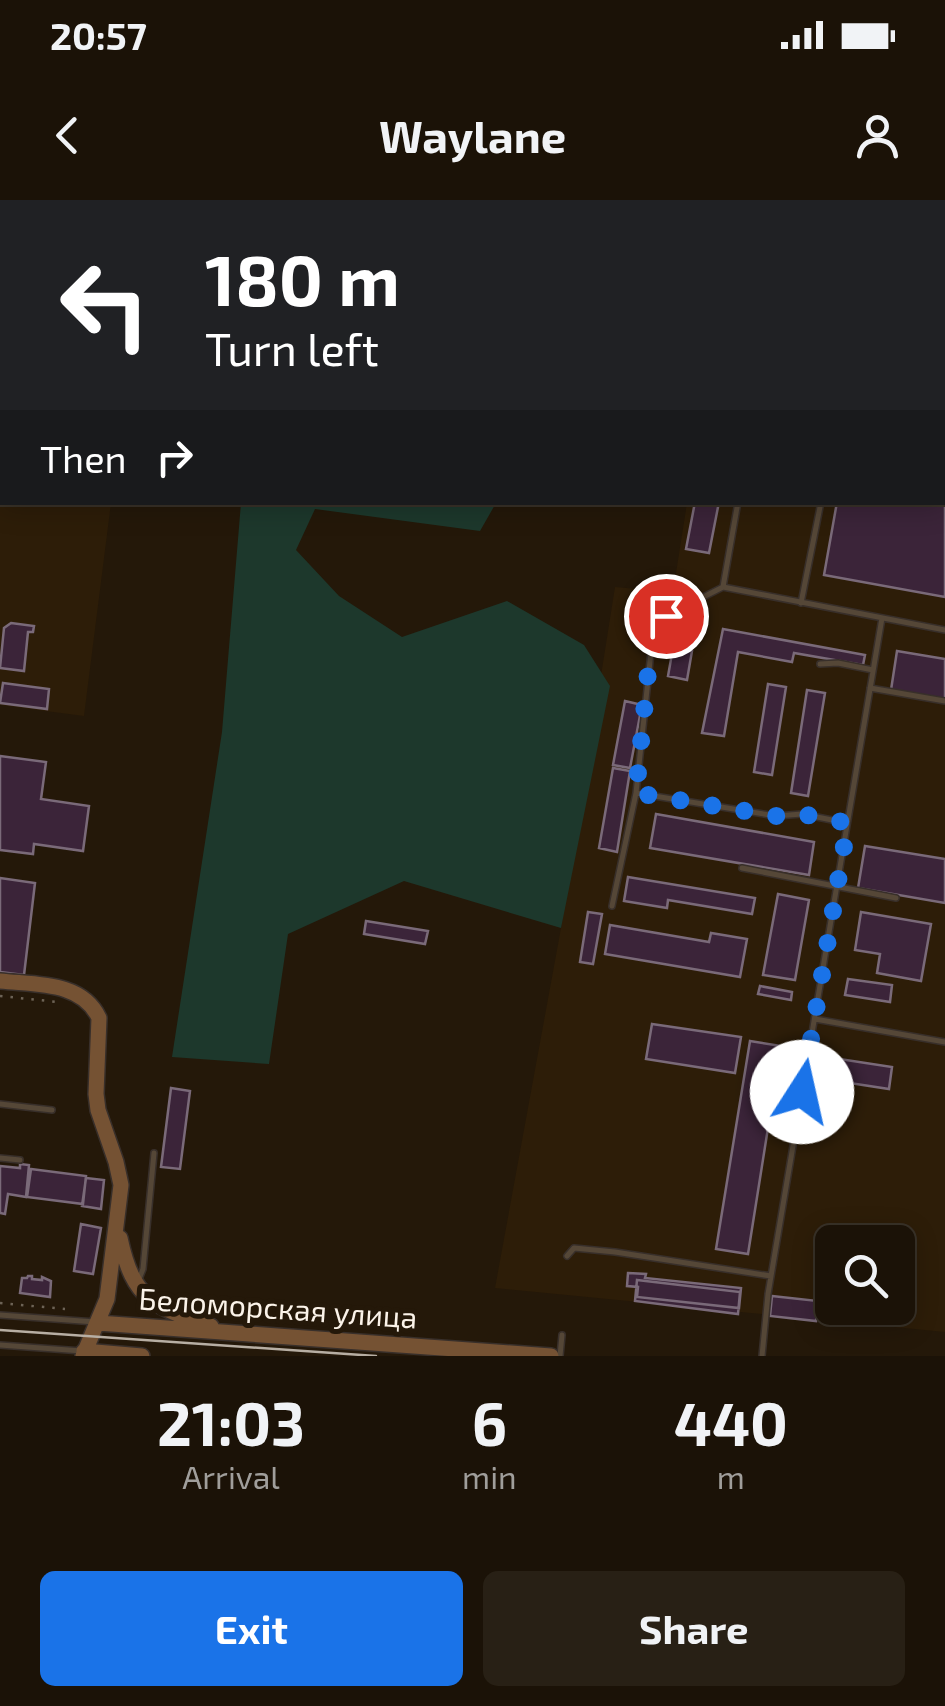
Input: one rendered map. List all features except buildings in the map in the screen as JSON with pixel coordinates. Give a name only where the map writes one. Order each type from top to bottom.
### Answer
[{"type":"main road","points":[[0,981],[72,992],[86,999],[99,1018],[98,1110],[121,1184],[107,1299],[83,1354]]},
{"type":"main road","points":[[117,1220],[128,1270],[140,1292],[166,1310],[234,1334]]},
{"type":"main road","name":"Беломорская улица","points":[[98,1322],[552,1356]]},
{"type":"main road","name":"Беломорская улица","points":[[83,1354],[142,1356]]},
{"type":"lane","points":[[723,587],[737,505]]},
{"type":"lane","points":[[801,603],[820,505]]},
{"type":"lane","points":[[612,906],[636,793],[650,652],[657,627],[666,616],[723,587],[945,630]]},
{"type":"lane","points":[[762,1356],[771,1276],[882,618]]},
{"type":"lane","points":[[820,664],[838,663],[873,670]]},
{"type":"lane","points":[[870,688],[945,701]]},
{"type":"lane","points":[[636,793],[776,816],[802,814],[848,823]]},
{"type":"lane","points":[[742,868],[896,898]]},
{"type":"lane","points":[[814,1019],[945,1042]]},
{"type":"lane","points":[[0,1104],[52,1110]]},
{"type":"lane","points":[[135,1284],[143,1270],[154,1154]]},
{"type":"lane","points":[[0,1158],[20,1160]]},
{"type":"lane","points":[[567,1256],[574,1248],[602,1250],[771,1276]]},
{"type":"lane","name":"Беломорская улица","points":[[0,1315],[98,1322]]},
{"type":"lane","points":[[560,1356],[562,1335]]},
{"type":"lane","name":"Беломорская улица","points":[[0,1345],[83,1354]]},
{"type":"path","points":[[0,996],[72,1003],[86,999]]},
{"type":"path","points":[[0,1303],[65,1309]]},
{"type":"shaded area","points":[[0,505],[111,505],[84,716],[0,705]]},
{"type":"shaded area","points":[[687,505],[945,505],[945,1332],[873,1325],[915,1325],[915,1225],[815,1225],[815,1319],[495,1288],[561,928],[615,587],[673,592]]},
{"type":"green space","points":[[241,505],[495,505],[480,531],[315,509],[296,550],[339,596],[402,637],[507,601],[584,645],[610,686],[561,928],[404,881],[288,934],[269,1064],[172,1057],[222,732]]},
{"type":"tram line","points":[[0,1330],[376,1356]]},
{"type":"route","points":[[666,616],[657,627],[650,652],[636,793],[776,816],[802,814],[848,823],[802,1092]]}]
